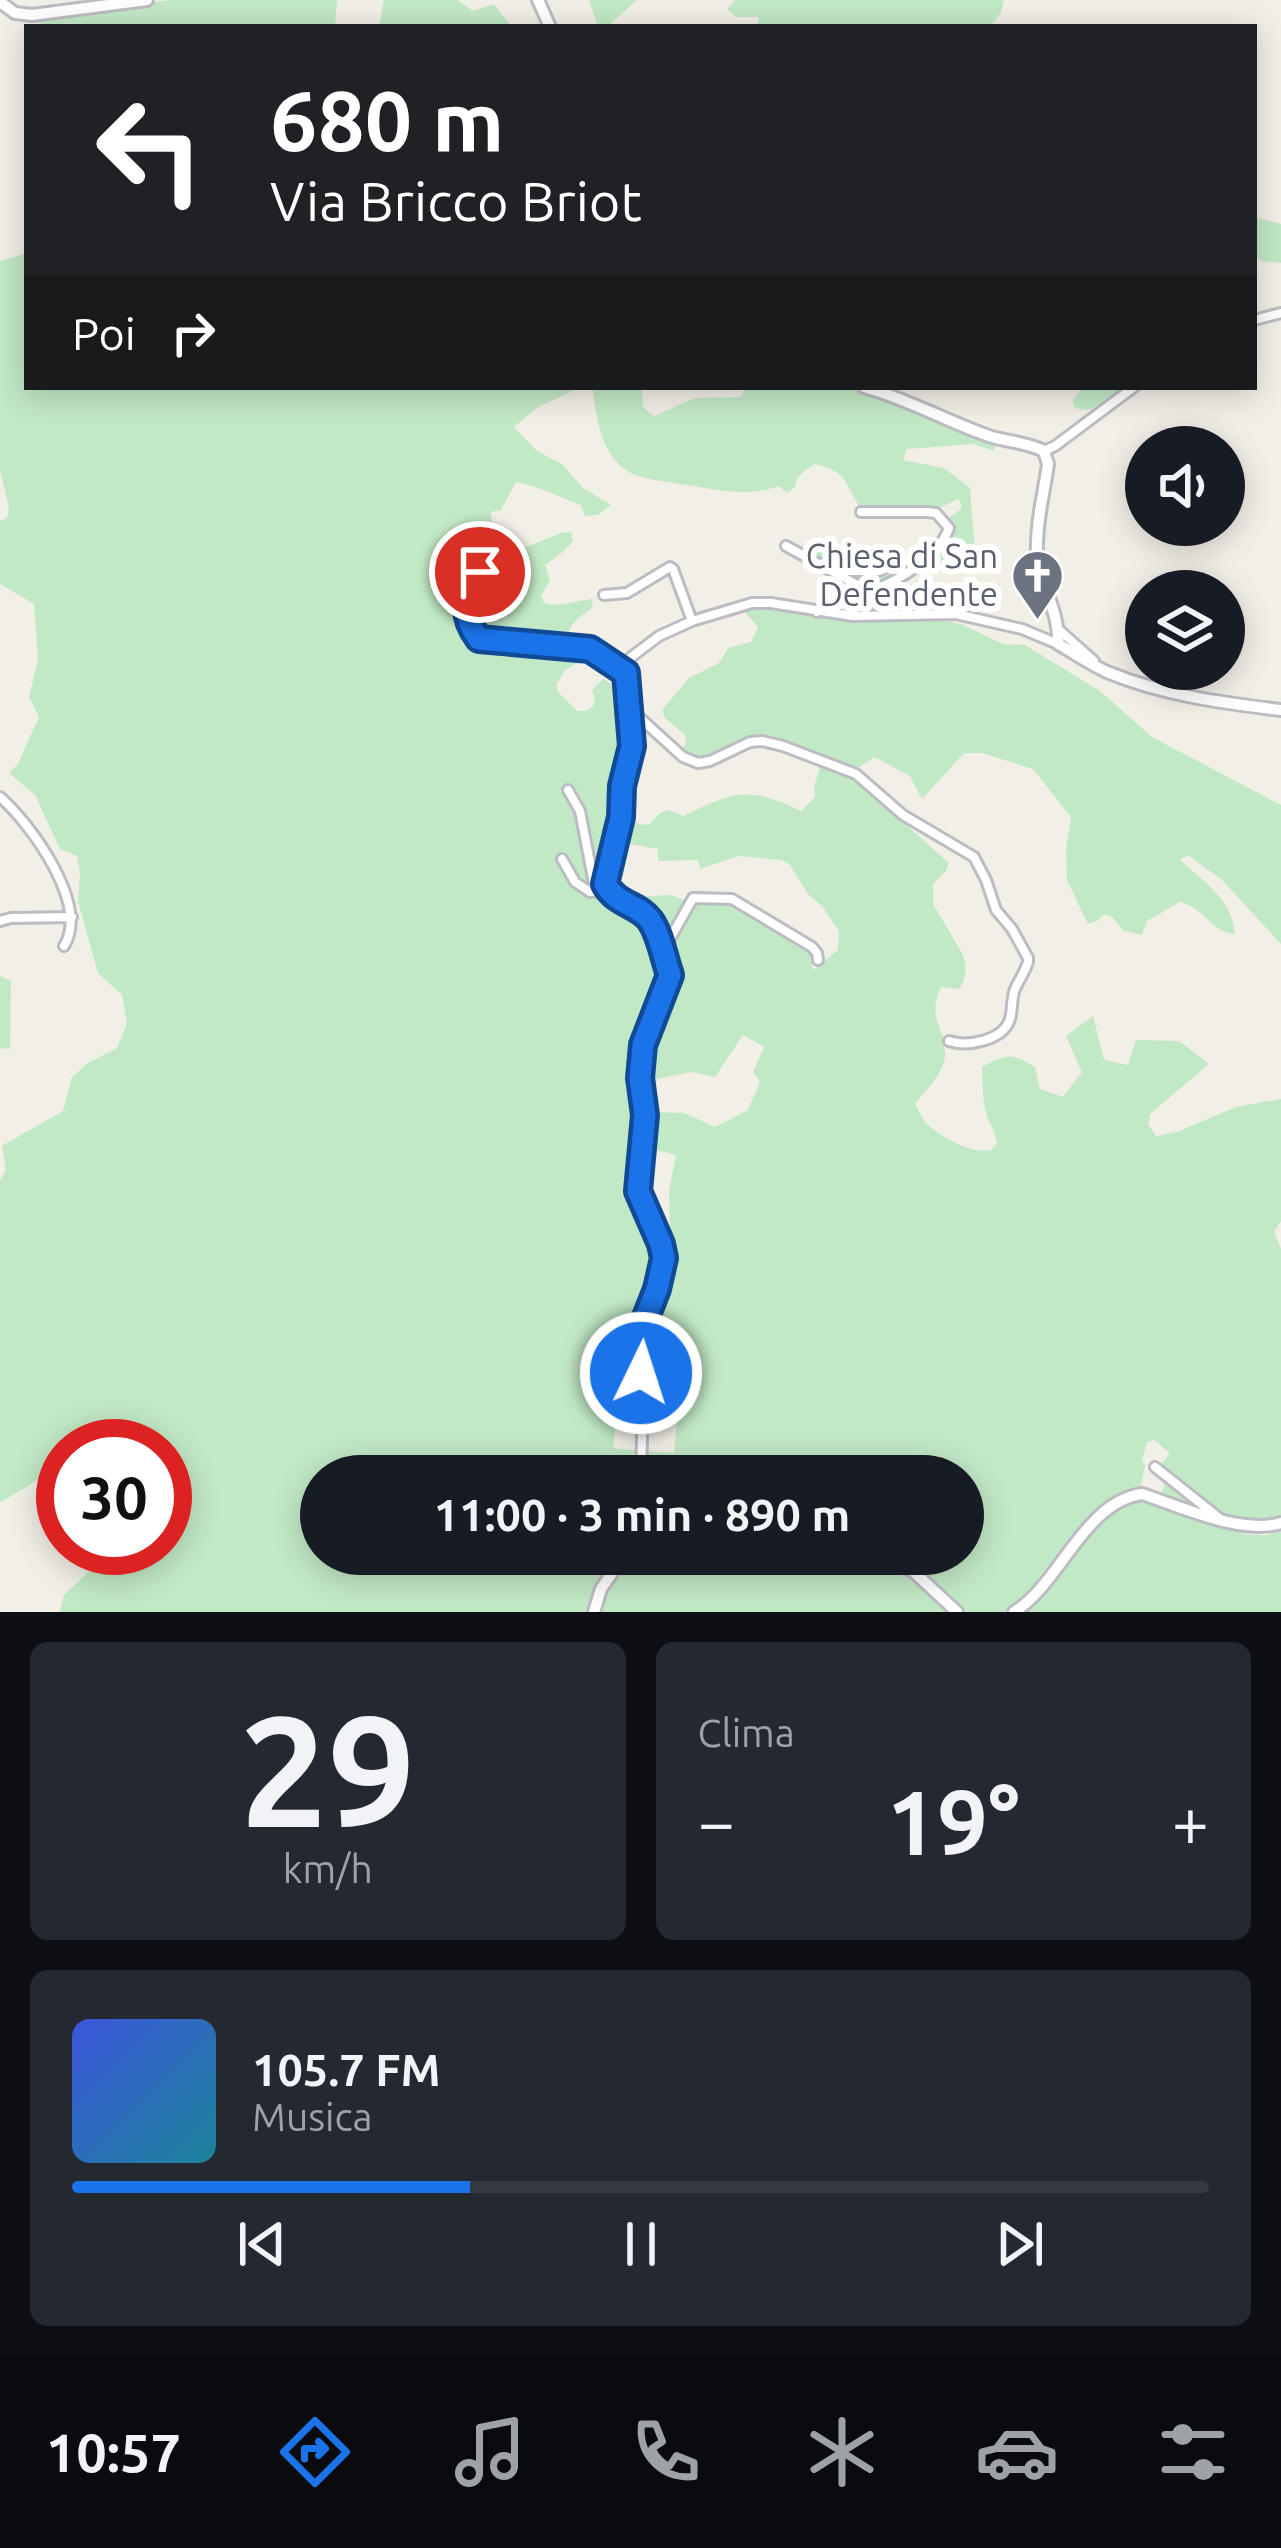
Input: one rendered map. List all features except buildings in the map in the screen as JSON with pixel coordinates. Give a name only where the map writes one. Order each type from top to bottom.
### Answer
[{"type":"street","points":[[0,2],[15,13],[32,15],[147,0]]},
{"type":"street","points":[[875,390],[993,438],[1043,452],[1048,464],[1037,551],[1058,644]]},
{"type":"street","points":[[1043,452],[1130,390]]},
{"type":"street","points":[[816,612],[868,599],[870,592],[902,576],[943,544],[949,528],[928,512],[860,512]]},
{"type":"street","points":[[496,542],[466,596],[475,634],[487,640],[590,649],[626,673]]},
{"type":"street","points":[[786,546],[870,592]]},
{"type":"street","points":[[832,570],[867,572],[892,566],[890,560],[863,554]]},
{"type":"street","points":[[604,596],[627,593],[670,567],[692,621]]},
{"type":"street","points":[[642,1455],[643,1400],[637,1340],[664,1258],[638,1191],[645,1115],[640,1078],[643,1045],[670,975],[650,921],[612,895],[605,884],[632,746],[625,679],[630,658],[658,636],[752,603],[853,616],[956,614],[1022,629],[1149,687],[1214,702],[1281,710]]},
{"type":"street","points":[[1058,629],[1104,670]]},
{"type":"street","points":[[631,714],[683,757],[698,763],[762,741],[845,768],[903,815],[974,857],[996,910],[1012,929],[1028,962],[1014,990],[1005,1028],[974,1044],[949,1041]]},
{"type":"street","points":[[568,790],[580,811],[597,891],[612,895]]},
{"type":"street","points":[[0,797],[17,813],[62,881],[72,917],[64,946]]},
{"type":"street","points":[[562,859],[575,882],[597,891]]},
{"type":"street","points":[[662,952],[693,898],[724,897],[812,947],[818,960]]},
{"type":"street","points":[[0,921],[72,917]]},
{"type":"street","points":[[1156,1467],[1220,1519]]},
{"type":"street","points":[[1014,1612],[1033,1596],[1093,1522],[1128,1496],[1142,1494],[1265,1528],[1281,1523]]},
{"type":"street","points":[[594,1612],[611,1575]]},
{"type":"street","points":[[916,1575],[957,1612]]},
{"type":"green space","points":[[170,0],[337,0],[335,24],[41,24],[35,18]]},
{"type":"green space","points":[[384,0],[457,0],[473,11],[494,4],[510,24],[380,24]]},
{"type":"green space","points":[[589,0],[637,0],[610,24],[597,24]]},
{"type":"green space","points":[[735,0],[1004,0],[992,24],[758,24],[759,17],[736,17],[727,9]]},
{"type":"green space","points":[[1257,218],[1281,224],[1281,263],[1261,261]]},
{"type":"green space","points":[[24,254],[24,390],[575,390],[538,407],[514,427],[537,451],[562,464],[583,488],[611,505],[598,515],[585,516],[581,505],[516,482],[501,510],[491,512],[493,539],[463,593],[469,636],[580,652],[581,661],[565,670],[556,685],[577,711],[593,706],[592,690],[603,679],[618,688],[627,749],[615,805],[620,809],[603,883],[607,893],[640,918],[653,943],[661,942],[651,917],[630,901],[632,897],[672,895],[687,907],[694,899],[733,902],[810,949],[813,970],[838,950],[839,931],[790,865],[738,856],[700,869],[698,860],[658,861],[658,849],[619,842],[624,813],[649,825],[668,810],[683,816],[741,795],[767,797],[801,811],[815,797],[821,763],[850,775],[949,863],[933,884],[933,904],[962,953],[965,976],[959,989],[941,987],[937,997],[944,1061],[915,1104],[925,1122],[939,1133],[975,1150],[991,1150],[997,1143],[985,1106],[982,1067],[1003,1057],[1035,1067],[1040,1089],[1063,1097],[1082,1072],[1066,1036],[1093,1016],[1104,1060],[1128,1065],[1136,1040],[1179,1041],[1209,1064],[1151,1113],[1148,1124],[1156,1136],[1236,1107],[1281,1099],[1281,1221],[1274,1232],[1281,1249],[1281,1519],[1236,1519],[1161,1495],[1166,1480],[1161,1464],[1170,1453],[1154,1440],[1147,1442],[1140,1491],[1111,1500],[1095,1513],[1029,1592],[1004,1612],[960,1612],[920,1575],[984,1575],[984,1455],[645,1455],[645,1451],[674,1453],[678,1412],[666,1404],[664,1341],[638,1344],[665,1272],[657,1226],[670,1227],[669,1191],[676,1155],[645,1147],[645,1091],[634,1179],[659,1247],[660,1270],[638,1321],[633,1352],[639,1380],[616,1424],[613,1448],[638,1451],[638,1455],[300,1455],[300,1575],[605,1575],[589,1612],[60,1612],[64,1595],[85,1575],[192,1575],[192,1419],[36,1419],[36,1481],[0,1503],[0,1181],[6,1170],[2,1146],[63,1111],[72,1077],[117,1048],[127,1023],[122,995],[98,973],[78,901],[77,856],[60,849],[35,795],[9,773],[18,764],[39,717],[29,697],[38,660],[34,604],[0,584],[0,521],[7,518],[0,471],[0,261]],"holes":[[[743,1035],[764,1047],[753,1072],[760,1082],[748,1110],[715,1127],[684,1113],[651,1112],[657,1079],[691,1072],[715,1077]]]},
{"type":"green space","points":[[593,390],[642,390],[643,407],[654,416],[695,398],[741,397],[744,390],[864,390],[996,440],[994,451],[973,444],[907,449],[903,460],[944,468],[970,488],[975,552],[965,554],[969,567],[952,573],[926,568],[948,540],[948,518],[962,505],[958,499],[937,509],[859,506],[839,474],[815,464],[787,493],[779,486],[726,491],[658,481],[638,476],[616,462],[599,426]]},
{"type":"green space","points":[[1081,390],[1120,390],[1088,410],[1074,407],[1073,400]]},
{"type":"green space","points":[[571,532],[573,541],[545,565],[550,580],[541,596],[550,604],[593,599],[592,608],[570,630],[568,641],[573,645],[479,636],[468,597],[477,584],[526,547]]},
{"type":"green space","points":[[796,547],[898,566],[890,602],[897,612],[853,614],[831,608],[865,607],[872,597]]},
{"type":"green space","points":[[759,605],[854,619],[944,621],[1003,644],[1025,645],[1100,691],[1152,737],[1281,805],[1281,944],[1222,880],[1188,855],[1180,860],[1223,901],[1235,934],[1219,929],[1180,902],[1147,921],[1142,935],[1124,931],[1104,914],[1088,924],[1067,880],[1071,817],[1033,769],[982,753],[964,753],[922,799],[910,776],[874,757],[854,771],[762,740],[710,760],[698,761],[680,752],[685,735],[662,710],[689,678],[719,663],[728,648],[751,642],[758,627],[741,607]]},
{"type":"green space","points":[[0,976],[11,981],[10,1049],[0,1048]]},
{"type":"green space","points":[[1137,1501],[1248,1535],[1281,1530],[1281,1612],[1024,1612],[1046,1592],[1097,1525]]},
{"type":"green space","points":[[616,1575],[908,1575],[948,1612],[598,1612]]},
{"type":"place","name":"Chiesa di San Defendente","points":[[1037,621]]},
{"type":"route","points":[[480,572],[466,596],[471,627],[479,639],[590,649],[626,673],[632,746],[605,884],[616,899],[650,921],[670,975],[643,1045],[640,1078],[645,1115],[638,1191],[664,1258],[637,1340],[641,1373]]}]
